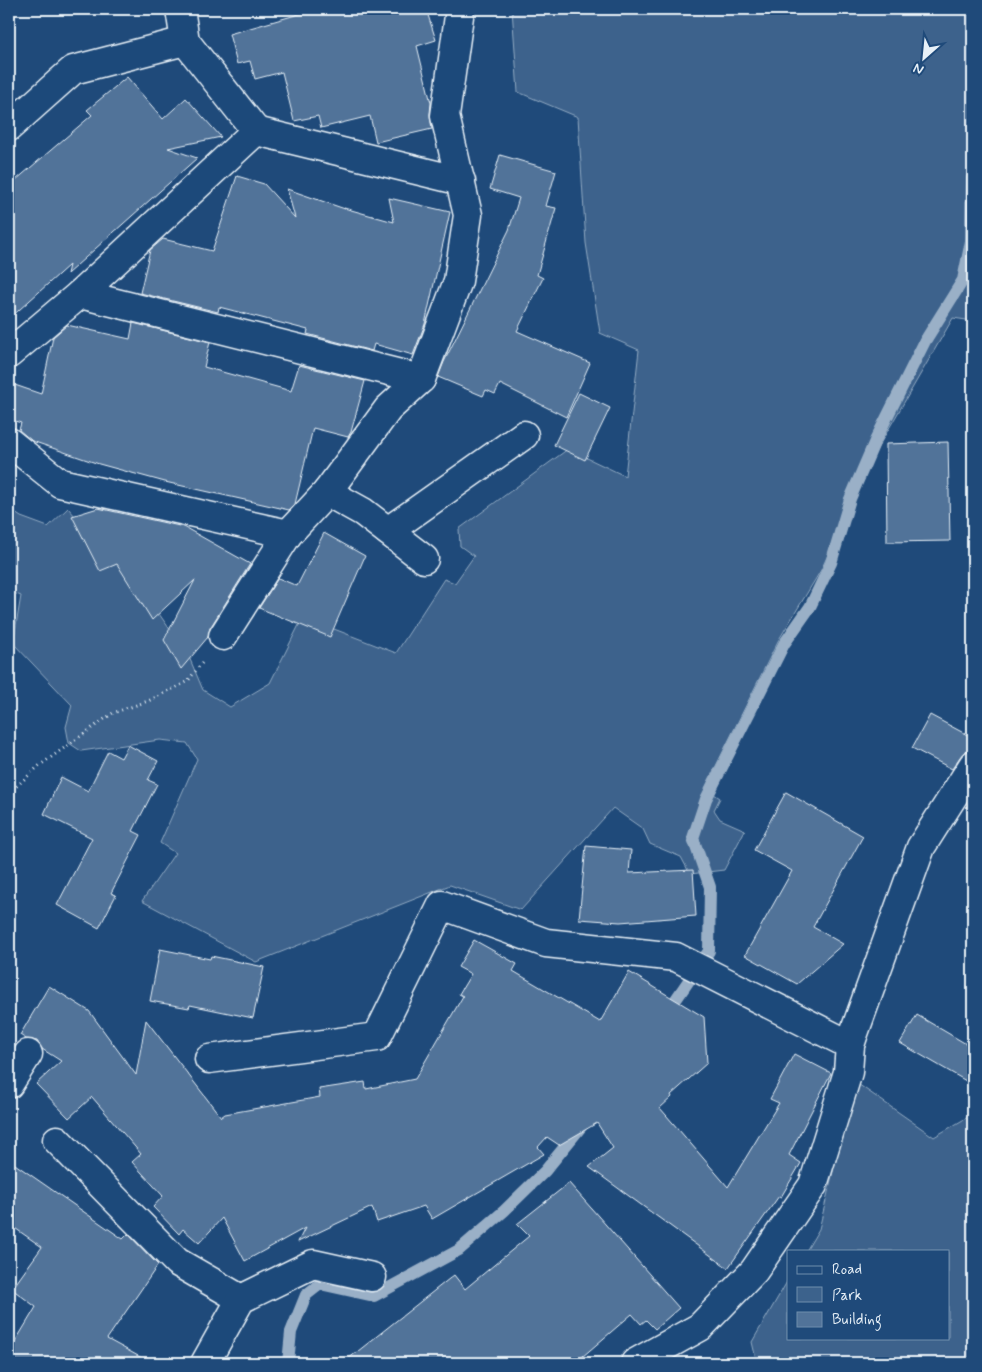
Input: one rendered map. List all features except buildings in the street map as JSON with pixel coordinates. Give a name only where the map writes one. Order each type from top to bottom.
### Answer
[{"type":"street","points":[[180,9],[185,41],[256,132],[461,182]]},
{"type":"street","points":[[224,636],[288,534],[327,492],[388,409],[421,379],[458,281],[468,214],[445,116],[460,9]]},
{"type":"street","points":[[9,127],[73,70],[185,41]]},
{"type":"street","points":[[9,354],[80,294],[256,132]]},
{"type":"street","points":[[80,294],[421,379]]},
{"type":"street","points":[[388,531],[524,435]]},
{"type":"street","points":[[9,442],[60,483],[288,534]]},
{"type":"street","points":[[327,492],[363,512],[424,559]]},
{"type":"street","points":[[635,1363],[700,1327],[754,1271],[813,1186],[848,1072],[850,1046],[921,846],[973,766]]},
{"type":"street","points":[[209,1059],[376,1037],[442,905],[546,943],[676,957],[850,1046]]},
{"type":"street","points":[[9,1084],[28,1054]]},
{"type":"street","points":[[57,1140],[177,1262],[240,1299]]},
{"type":"street","points":[[206,1363],[240,1299],[313,1264],[372,1277]]},
{"type":"path","points":[[9,793],[39,766],[113,713],[148,701],[187,682],[224,636]]},
{"type":"green space","points":[[512,9],[973,9],[973,321],[953,318],[873,456],[821,570],[778,641],[705,788],[720,798],[714,810],[720,819],[745,830],[724,870],[690,874],[681,857],[650,844],[643,829],[613,808],[521,910],[450,885],[256,962],[142,901],[175,853],[160,843],[197,759],[187,743],[160,740],[81,751],[69,743],[66,727],[72,705],[13,643],[21,596],[9,591],[9,509],[21,517],[48,527],[68,508],[148,598],[189,657],[203,690],[230,707],[270,683],[303,617],[396,653],[444,579],[455,583],[474,556],[460,546],[459,529],[568,449],[625,476],[639,350],[600,333],[586,243],[578,117],[518,92]]},
{"type":"green space","points":[[855,1082],[934,1137],[973,1114],[973,1363],[757,1363],[752,1342],[787,1282],[787,1340],[950,1340],[950,1250],[807,1250],[819,1229]]},
{"type":"waterway","points":[[666,1014],[709,951],[710,887],[693,838],[706,799],[784,644],[810,607],[831,563],[850,499],[875,441],[925,341],[963,280],[971,241],[972,178]]},
{"type":"waterway","points":[[288,1363],[291,1332],[306,1295],[320,1284],[374,1296],[459,1250],[504,1211],[545,1171],[585,1122]]}]
